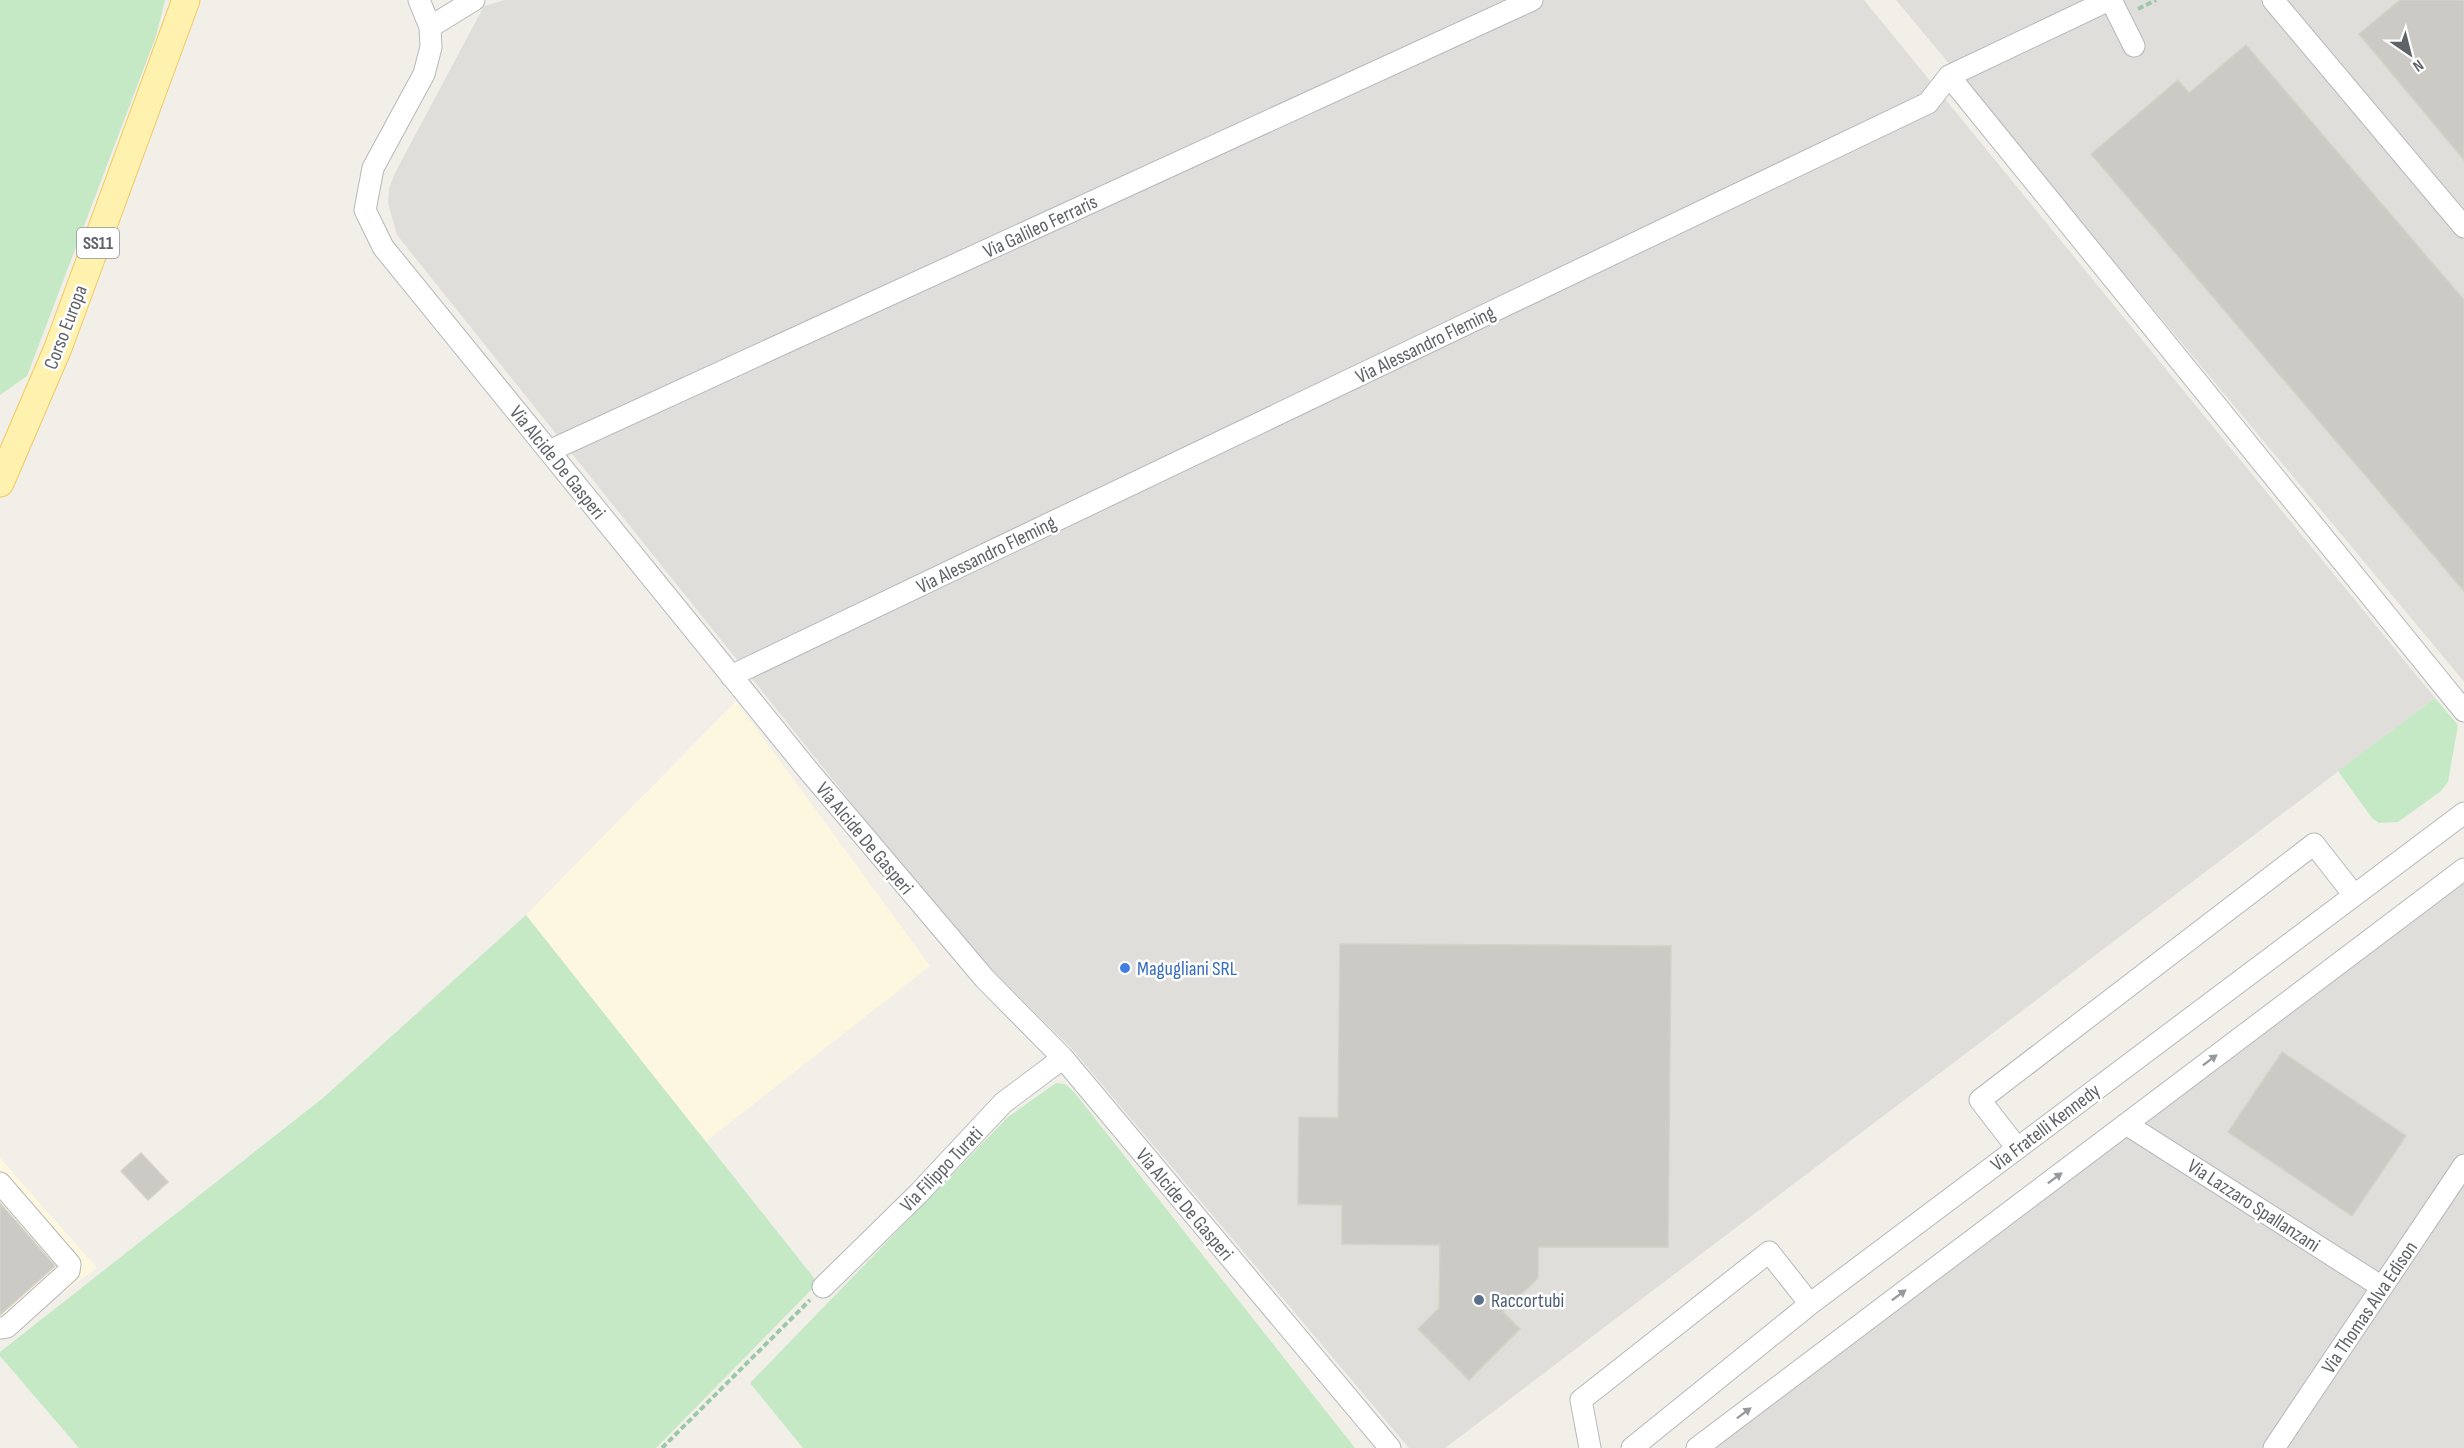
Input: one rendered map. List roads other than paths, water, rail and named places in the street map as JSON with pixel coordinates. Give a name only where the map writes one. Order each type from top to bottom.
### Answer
[{"type":"main road","name":"Corso Europa","points":[[0,483],[58,348],[186,0]]},
{"type":"street","points":[[419,0],[430,27],[474,0]]},
{"type":"street","name":"Via Galileo Ferraris","points":[[549,451],[1532,0]]},
{"type":"street","points":[[2110,0],[2134,46]]},
{"type":"street","name":"Via Alessandro Fleming","points":[[731,676],[1928,103],[1949,76],[2110,0]]},
{"type":"street","points":[[2273,0],[2464,227]]},
{"type":"street","name":"Via Alcide De Gasperi","points":[[430,27],[431,47],[424,74],[373,168],[365,210],[383,247],[731,676],[985,979],[1063,1058],[1390,1448]]},
{"type":"street","points":[[1949,76],[2464,711]]},
{"type":"street","name":"Via Fratelli Kennedy","points":[[1632,1448],[1810,1304],[2464,813]]},
{"type":"street","points":[[2017,1148],[1980,1100],[2314,844],[2354,896]]},
{"type":"street","points":[[1697,1448],[2464,869]]},
{"type":"street","name":"Via Filippo Turati","points":[[823,1287],[918,1194],[1003,1103],[1063,1058]]},
{"type":"street","name":"Via Lazzaro Spallanzani","points":[[2126,1124],[2382,1287]]},
{"type":"street","name":"Via Thomas Alva Edison","points":[[2274,1448],[2464,1165]]},
{"type":"street","points":[[0,1183],[70,1264],[69,1271],[7,1327],[0,1328]]},
{"type":"street","points":[[1590,1448],[1581,1400],[1769,1252],[1810,1304]]},
{"type":"place","name":"Magugliani SRL","points":[[1125,968]]},
{"type":"place","name":"Raccortubi","points":[[1479,1300]]}]
